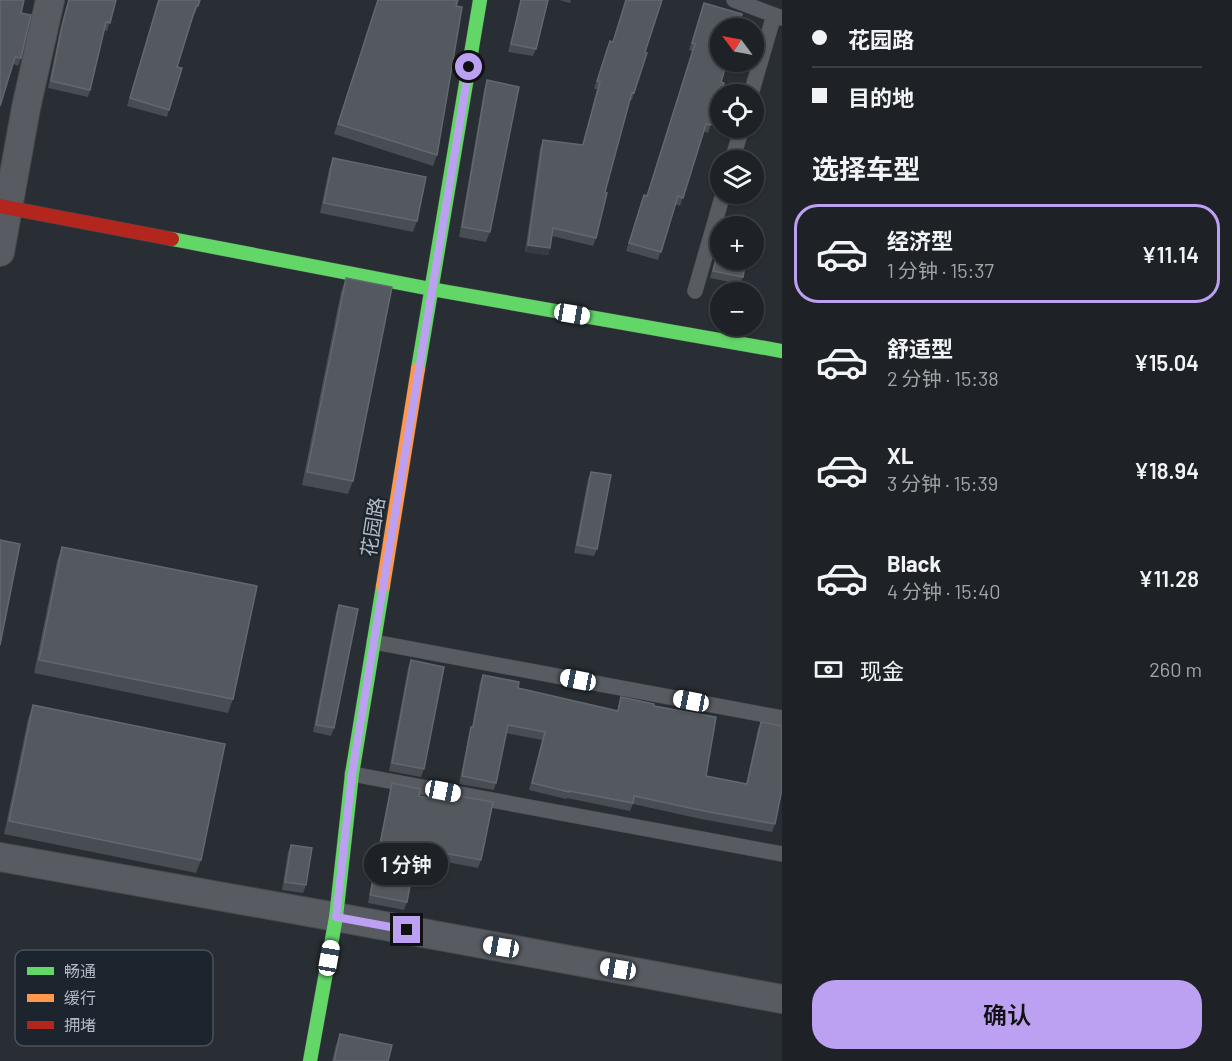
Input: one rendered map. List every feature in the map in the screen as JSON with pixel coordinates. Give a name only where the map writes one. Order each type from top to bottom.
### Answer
[{"type":"street","points":[[0,252],[4,207],[50,0]]},
{"type":"street","name":"花园路","points":[[310,1061],[336,917],[352,774],[480,0]]},
{"type":"street","points":[[4,207],[431,289],[782,351]]},
{"type":"street","points":[[0,857],[782,999]]},
{"type":"lane","points":[[734,0],[778,16],[754,84]]},
{"type":"lane","points":[[695,291],[720,204]]},
{"type":"lane","points":[[374,642],[782,718]]},
{"type":"lane","points":[[352,774],[782,854]]},
{"type":"building","points":[[0,0],[24,0],[21,13],[31,15],[21,58],[15,57],[0,106]]},
{"type":"building","points":[[69,0],[116,0],[110,23],[106,22],[90,90],[51,81]]},
{"type":"building","points":[[159,0],[200,0],[196,6],[177,67],[182,68],[169,110],[130,98]]},
{"type":"building","points":[[378,0],[458,0],[456,6],[462,7],[437,155],[338,124]]},
{"type":"building","points":[[521,0],[548,0],[536,49],[511,44]]},
{"type":"building","points":[[626,0],[662,0],[634,93],[632,92],[605,192],[607,193],[596,238],[553,228],[550,248],[528,245],[543,140],[583,145],[600,82],[597,81],[610,41],[613,42]]},
{"type":"building","points":[[704,3],[742,14],[741,18],[710,18],[710,72],[724,72],[721,82],[724,83],[710,84],[710,125],[706,124],[683,198],[678,196],[661,252],[629,243],[644,195],[647,196],[695,44],[692,43]]},
{"type":"building","points":[[487,80],[519,87],[490,232],[462,227]]},
{"type":"building","points":[[333,158],[426,177],[417,221],[324,203]]},
{"type":"building","points":[[713,270],[744,270],[743,277]]},
{"type":"building","points":[[346,278],[392,287],[353,481],[307,472]]},
{"type":"building","points":[[591,472],[611,475],[597,549],[577,545]]},
{"type":"building","points":[[0,540],[20,544],[0,645]]},
{"type":"building","points":[[62,547],[257,586],[233,699],[39,660]]},
{"type":"building","points":[[339,605],[358,609],[334,728],[316,725]]},
{"type":"building","points":[[411,660],[444,667],[424,769],[392,763]]},
{"type":"building","points":[[483,675],[519,682],[518,688],[618,711],[621,697],[654,704],[654,706],[716,717],[706,776],[747,784],[761,722],[782,726],[782,789],[775,824],[634,796],[633,803],[532,783],[545,732],[508,725],[496,783],[462,776]]},
{"type":"building","points":[[33,705],[225,744],[201,860],[9,821]]},
{"type":"building","points":[[392,783],[420,789],[419,796],[456,803],[458,796],[493,802],[481,860],[417,848],[407,902],[370,895]]},
{"type":"building","points":[[291,845],[312,848],[306,885],[285,882]]},
{"type":"building","points":[[340,1034],[392,1045],[388,1061],[334,1061]]},
{"type":"traffic: fast","points":[[418,369],[480,0]]},
{"type":"traffic: fast","points":[[172,239],[431,289],[782,351]]},
{"type":"traffic: fast","points":[[310,1061],[336,917],[352,774],[383,586]]},
{"type":"traffic: slow","points":[[383,586],[418,369]]},
{"type":"traffic: jam","points":[[0,206],[172,239]]},
{"type":"route","points":[[407,930],[336,917],[352,774],[469,67]]}]
